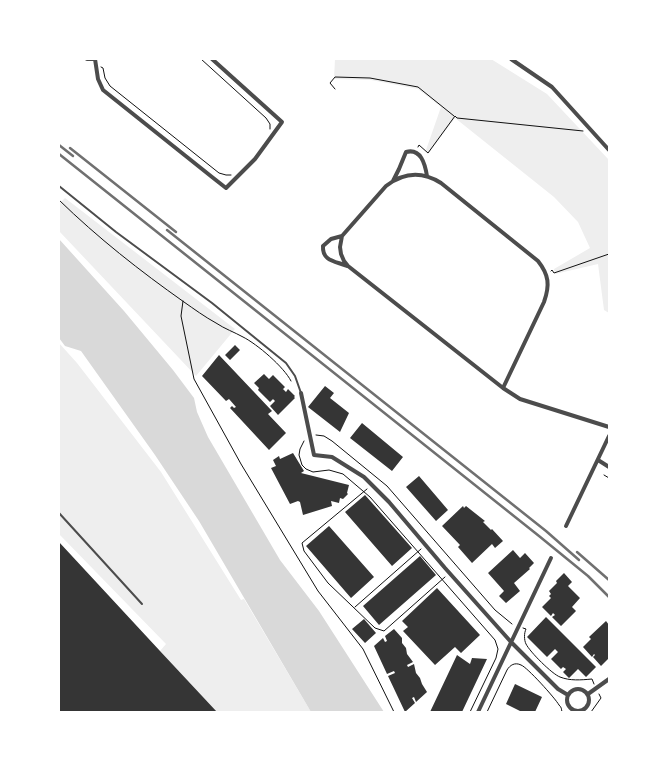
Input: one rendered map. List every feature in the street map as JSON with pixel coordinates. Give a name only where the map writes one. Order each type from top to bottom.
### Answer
[{"type":"street","points":[[87,59],[95,59],[98,79],[103,90],[226,188],[255,159],[282,122],[212,59]]},
{"type":"street","points":[[511,59],[552,87],[609,150]]},
{"type":"street","points":[[393,181],[406,152],[412,151],[420,156],[427,176]]},
{"type":"street","points":[[348,266],[327,259],[322,253],[323,246],[331,240],[342,236],[386,186],[393,181],[410,175],[427,176],[442,183],[538,260],[547,276],[547,293],[544,302],[503,388]]},
{"type":"street","points":[[342,236],[341,254],[348,266],[503,388],[520,399],[609,427]]},
{"type":"street","points":[[301,393],[314,455],[332,457],[364,477],[389,502],[511,642],[558,689],[568,695]]},
{"type":"street","points":[[566,526],[609,436]]},
{"type":"street","points":[[598,460],[609,467]]},
{"type":"street","points":[[478,712],[551,558]]},
{"type":"street","points":[[588,694],[609,679]]},
{"type":"street","points":[[576,689],[583,690],[588,694],[590,701],[587,707],[581,711],[574,712],[567,702],[568,695],[576,689]]},
{"type":"lane","points":[[59,186],[116,232],[212,303],[286,363],[295,376],[301,393]]},
{"type":"lane","points":[[59,512],[142,604]]},
{"type":"path","points":[[201,59],[266,118],[270,124],[270,131]]},
{"type":"path","points":[[96,65],[103,68],[105,78],[110,86],[219,173],[233,174]]},
{"type":"path","points":[[335,89],[330,83],[335,77],[370,78],[418,87],[455,116],[466,119],[583,131]]},
{"type":"path","points":[[428,153],[455,116]]},
{"type":"path","points":[[59,200],[120,256],[215,323],[245,338],[280,366],[289,376],[292,384]]},
{"type":"path","points":[[547,276],[552,270],[554,273],[609,254]]},
{"type":"path","points":[[183,301],[181,316],[194,379],[241,464],[318,591],[363,649],[394,712]]},
{"type":"path","points":[[310,435],[304,440],[300,449],[299,455],[302,466],[313,472],[329,470],[339,472],[373,500],[493,637],[498,648],[496,658],[470,712]]},
{"type":"path","points":[[604,475],[609,478]]},
{"type":"path","points":[[371,484],[302,544],[304,551],[328,583],[375,628],[384,631],[449,573]]},
{"type":"path","points":[[354,608],[425,544]]},
{"type":"path","points":[[526,629],[524,632],[526,645],[547,669],[561,678],[580,681],[592,679]]},
{"type":"path","points":[[487,712],[507,670],[516,664],[524,666],[558,703],[562,712]]},
{"type":"path","points":[[591,712],[601,698]]},
{"type":"shaded area","points":[[335,59],[491,59],[547,94],[609,160],[609,313],[604,310],[598,264],[555,274],[554,269],[590,248],[578,222],[554,197],[455,118],[428,154],[426,150],[441,107],[418,89],[371,80],[334,79]]},
{"type":"shaded area","points":[[65,198],[235,329],[196,376],[59,231],[59,204]]},
{"type":"shaded area","points":[[59,239],[124,311],[194,398],[197,412],[208,437],[280,560],[319,611],[384,712],[311,712],[199,521],[155,455],[81,351],[65,346],[59,338]]},
{"type":"shaded area","points":[[59,343],[77,363],[161,472],[241,600],[244,599],[311,712],[217,712],[160,651],[166,644],[59,534]]},
{"type":"building","points":[[235,345],[240,350],[230,360],[225,355]]},
{"type":"building","points":[[219,355],[272,411],[268,414],[286,433],[269,450],[230,408],[232,406],[236,407],[229,399],[226,401],[202,376]]},
{"type":"building","points":[[264,374],[269,379],[273,375],[285,387],[270,402],[254,383]]},
{"type":"building","points":[[325,386],[334,393],[330,398],[349,413],[340,432],[308,407]]},
{"type":"building","points":[[283,389],[286,392],[288,389],[295,398],[278,415],[270,406],[275,401],[273,399]]},
{"type":"building","points":[[362,423],[403,457],[392,471],[350,438]]},
{"type":"building","points":[[293,453],[304,471],[301,473],[349,485],[348,494],[343,499],[340,498],[339,503],[331,501],[332,506],[303,515],[300,502],[290,504],[271,468],[276,466],[273,460],[279,456],[280,459]]},
{"type":"building","points":[[419,476],[448,510],[436,521],[406,487]]},
{"type":"building","points":[[365,495],[412,548],[392,566],[345,512]]},
{"type":"building","points":[[463,506],[464,508],[466,506],[485,521],[483,522],[503,541],[495,548],[492,544],[472,563],[458,547],[460,545],[442,526]]},
{"type":"building","points":[[329,526],[374,577],[351,598],[306,546]]},
{"type":"building","points":[[59,542],[160,651],[217,712],[59,712]]},
{"type":"building","points":[[513,550],[520,558],[525,553],[534,563],[514,583],[520,591],[506,603],[499,596],[504,591],[488,573]]},
{"type":"building","points":[[420,556],[436,575],[379,625],[363,606]]},
{"type":"building","points":[[564,573],[572,582],[568,586],[580,598],[572,607],[576,611],[561,626],[552,617],[555,615],[553,613],[551,616],[542,607],[551,598],[549,591]]},
{"type":"building","points":[[437,588],[480,635],[461,653],[455,647],[435,665],[403,631],[408,627],[402,621]]},
{"type":"building","points":[[546,617],[596,667],[586,677],[578,669],[569,678],[563,672],[566,669],[563,667],[561,669],[551,659],[558,652],[555,649],[547,657],[527,637]]},
{"type":"building","points":[[364,619],[376,633],[365,643],[352,629]]},
{"type":"building","points":[[606,621],[609,625],[609,658],[601,666],[593,657],[595,655],[592,657],[583,647],[591,639],[589,637]]},
{"type":"building","points":[[394,629],[402,638],[407,654],[413,662],[407,665],[408,667],[414,664],[416,673],[427,692],[416,702],[414,697],[412,698],[415,703],[405,712],[388,676],[395,673],[394,671],[387,674],[374,646],[383,638],[385,642],[387,641],[385,636]]},
{"type":"building","points":[[457,655],[470,664],[472,658],[487,659],[462,712],[430,712]]},
{"type":"building","points":[[515,684],[542,697],[535,712],[522,712],[506,704]]},
{"type":"railway","points":[[59,145],[73,156]]},
{"type":"railway","points":[[70,148],[176,232]]},
{"type":"railway","points":[[59,154],[539,536],[588,576],[609,597]]},
{"type":"railway","points":[[167,230],[546,531],[579,560]]},
{"type":"railway","points":[[577,552],[609,580]]}]
